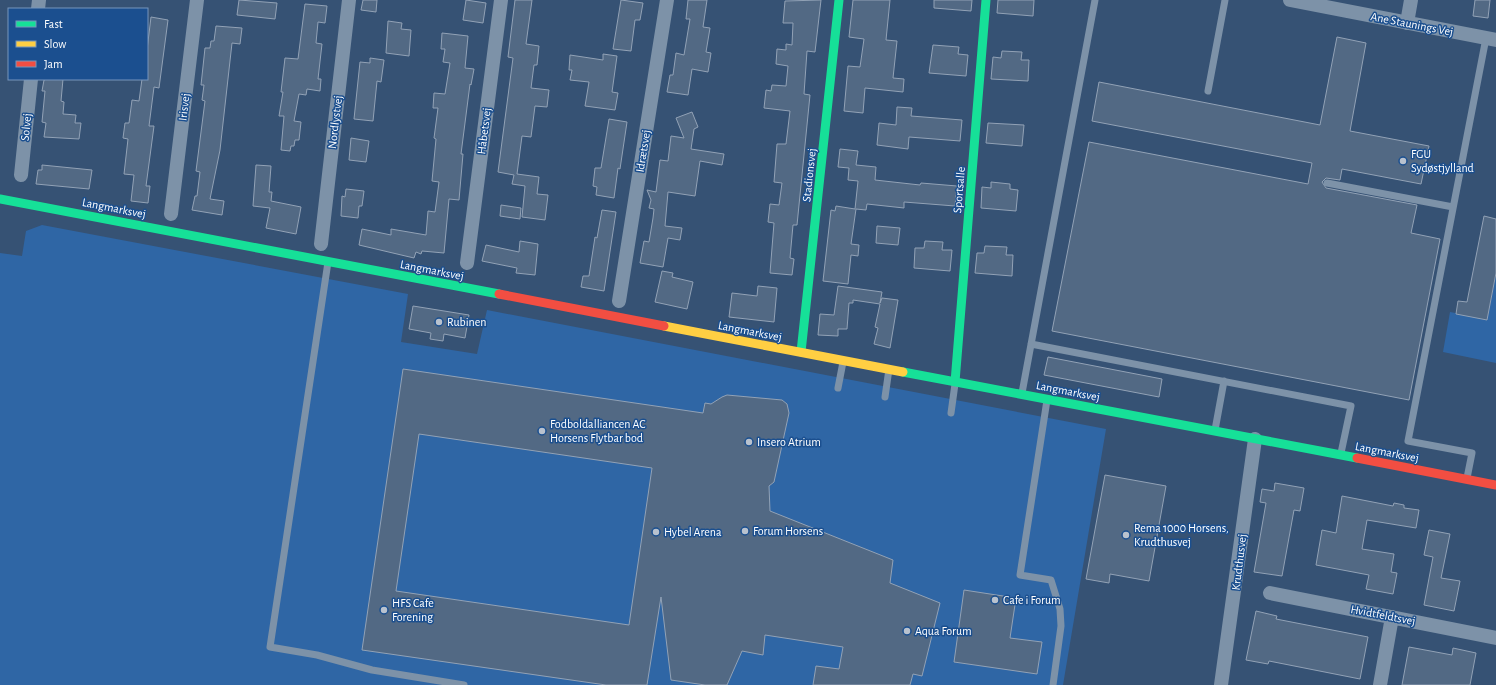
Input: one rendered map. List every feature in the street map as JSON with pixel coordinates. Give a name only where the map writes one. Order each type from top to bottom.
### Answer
[{"type":"main road","name":"Stadionsvej","points":[[801,352],[840,0]]},
{"type":"main road","name":"Sportsalle","points":[[955,382],[986,0]]},
{"type":"main road","name":"Langmarksvej","points":[[0,199],[1496,485]]},
{"type":"street","name":"Irisvej","points":[[171,214],[197,0]]},
{"type":"street","name":"Nordlystvej","points":[[321,244],[349,0]]},
{"type":"street","name":"Håbetsvej","points":[[467,262],[501,0]]},
{"type":"street","name":"Idrætsvej","points":[[619,301],[667,0]]},
{"type":"street","name":"Ane Staunings Vej","points":[[1290,0],[1329,4],[1491,40]]},
{"type":"street","points":[[1407,22],[1410,0]]},
{"type":"street","name":"Solvej","points":[[21,175],[31,80]]},
{"type":"street","name":"Krudthusvej","points":[[1221,685],[1255,439]]},
{"type":"street","name":"Hvidtfeldtsvej","points":[[1270,593],[1496,638]]},
{"type":"street","points":[[1380,685],[1392,617]]},
{"type":"lane","points":[[1021,395],[1095,0]]},
{"type":"lane","points":[[1208,91],[1225,0]]},
{"type":"lane","points":[[1466,480],[1472,453],[1408,440],[1453,207],[1491,40]]},
{"type":"lane","points":[[1327,182],[1453,207]]},
{"type":"lane","points":[[328,262],[270,648],[317,655],[372,670],[464,685]]},
{"type":"lane","points":[[1031,344],[1351,406],[1341,456]]},
{"type":"lane","points":[[838,388],[844,360]]},
{"type":"lane","points":[[885,397],[889,368]]},
{"type":"lane","points":[[1214,431],[1224,381]]},
{"type":"lane","points":[[951,413],[955,382]]},
{"type":"lane","points":[[1047,400],[1020,575],[1051,580],[1060,609],[1061,626],[1053,685]]},
{"type":"shaded area","points":[[42,225],[408,294],[401,342],[477,354],[487,310],[1106,429],[1063,685],[0,685],[0,253],[22,256],[26,231]]},
{"type":"shaded area","points":[[1496,275],[1496,363],[1443,352],[1450,312],[1487,319]]},
{"type":"building","points":[[239,0],[277,3],[275,19],[237,15]]},
{"type":"building","points":[[363,0],[377,0],[376,12],[361,10]]},
{"type":"building","points":[[466,0],[486,3],[483,23],[463,20]]},
{"type":"building","points":[[515,0],[532,0],[526,44],[539,46],[537,65],[534,65],[531,88],[549,90],[547,107],[535,106],[531,137],[522,136],[517,174],[539,177],[537,194],[548,195],[545,220],[522,217],[525,186],[512,184],[514,175],[498,172],[513,58],[508,57]]},
{"type":"building","points":[[621,0],[643,3],[640,20],[635,20],[631,51],[613,49]]},
{"type":"building","points":[[688,0],[707,0],[703,27],[710,28],[706,52],[711,53],[708,72],[692,69],[688,95],[667,92],[670,75],[673,75],[676,53],[684,55],[690,19],[686,19]]},
{"type":"building","points":[[821,0],[815,52],[807,51],[804,94],[810,95],[797,225],[793,225],[790,258],[794,259],[792,275],[770,273],[774,223],[768,222],[770,204],[779,205],[782,183],[774,182],[777,144],[786,144],[790,111],[764,108],[766,90],[771,91],[772,85],[786,86],[788,66],[776,64],[777,49],[786,50],[786,44],[792,45],[793,23],[783,23],[785,1]]},
{"type":"building","points":[[853,0],[890,0],[886,40],[897,41],[893,78],[904,79],[903,92],[865,88],[863,113],[844,111],[848,66],[860,67],[864,39],[849,37]]},
{"type":"building","points":[[934,0],[972,0],[971,11],[934,8]]},
{"type":"building","points":[[998,0],[1034,0],[1033,16],[997,13]]},
{"type":"building","points":[[1475,0],[1490,0],[1488,18],[1473,16]]},
{"type":"building","points":[[305,4],[327,6],[325,23],[318,22],[316,43],[322,44],[318,79],[321,79],[320,91],[307,89],[306,95],[299,94],[294,121],[301,122],[299,140],[295,140],[294,146],[291,146],[290,151],[281,150],[284,116],[279,116],[283,92],[281,92],[285,58],[298,59]]},
{"type":"building","points":[[151,17],[168,20],[159,88],[154,87],[149,126],[154,126],[146,186],[150,186],[148,203],[131,201],[134,175],[124,174],[128,139],[123,138],[125,123],[129,123],[132,100],[139,101],[142,80],[148,80],[148,42]]},
{"type":"building","points":[[388,21],[402,23],[401,29],[411,30],[409,56],[386,53]]},
{"type":"building","points":[[216,26],[242,28],[240,44],[232,43],[220,150],[210,199],[224,201],[222,215],[192,210],[195,196],[197,196],[200,172],[196,171],[205,101],[202,100],[204,85],[201,85],[205,48],[210,48],[211,41],[214,41]]},
{"type":"building","points":[[442,33],[468,36],[465,68],[474,69],[471,85],[470,84],[461,154],[463,154],[459,200],[449,199],[444,253],[422,251],[421,254],[416,252],[414,258],[359,245],[362,229],[391,235],[391,229],[426,235],[428,211],[435,212],[439,182],[432,181],[436,139],[434,138],[438,108],[433,108],[434,93],[445,94],[450,63],[443,62],[445,49],[441,49]]},
{"type":"building","points":[[1337,37],[1366,43],[1350,131],[1429,146],[1421,184],[1342,169],[1340,180],[1326,178],[1322,182],[1326,188],[1417,205],[1411,233],[1440,239],[1409,400],[1052,331],[1089,142],[1308,184],[1312,163],[1092,121],[1099,82],[1320,125]]},
{"type":"building","points":[[933,45],[959,47],[958,54],[968,55],[966,76],[929,73]]},
{"type":"building","points":[[1002,51],[1022,52],[1021,60],[1029,60],[1028,81],[991,79],[993,57],[1001,58]]},
{"type":"building","points":[[603,54],[617,56],[612,92],[618,93],[615,110],[585,106],[589,82],[570,80],[572,70],[569,70],[570,55],[603,60]]},
{"type":"building","points":[[370,58],[384,60],[381,82],[377,81],[373,121],[354,119],[360,62],[370,63]]},
{"type":"building","points":[[44,80],[63,80],[61,101],[64,102],[63,114],[76,115],[75,123],[81,123],[79,139],[44,137],[46,123],[42,122],[45,91],[42,91]]},
{"type":"building","points":[[897,107],[912,108],[911,116],[962,120],[960,141],[909,137],[908,149],[877,145],[879,123],[896,125]]},
{"type":"building","points":[[692,112],[698,127],[694,129],[691,149],[724,154],[722,165],[700,161],[695,196],[668,192],[665,226],[682,228],[680,240],[668,238],[663,267],[640,263],[644,241],[649,242],[654,209],[649,208],[651,200],[647,190],[656,192],[660,160],[668,161],[671,136],[684,138],[676,118]]},
{"type":"building","points":[[609,119],[627,122],[614,198],[596,195],[597,187],[593,186],[595,168],[601,168]]},
{"type":"building","points":[[988,123],[1024,125],[1022,146],[986,143]]},
{"type":"building","points":[[351,138],[369,141],[366,162],[349,160]]},
{"type":"building","points":[[840,149],[858,151],[856,165],[876,167],[875,180],[920,185],[921,183],[957,186],[955,206],[904,202],[904,208],[867,204],[866,210],[856,209],[851,244],[859,245],[858,256],[851,255],[848,284],[823,281],[831,210],[835,211],[836,206],[855,209],[858,181],[848,180],[849,168],[838,167]]},
{"type":"building","points":[[42,165],[92,170],[89,189],[36,184],[38,170],[42,170]]},
{"type":"building","points":[[256,165],[271,166],[269,192],[272,192],[271,201],[301,207],[296,234],[266,228],[270,208],[253,206]]},
{"type":"building","points":[[991,182],[1010,184],[1010,189],[1018,190],[1016,211],[981,208],[982,187],[991,188]]},
{"type":"building","points":[[346,189],[364,191],[362,206],[359,206],[358,218],[341,216],[342,196],[345,197]]},
{"type":"building","points":[[501,205],[521,208],[520,219],[500,216]]},
{"type":"building","points":[[602,210],[616,212],[604,291],[581,287],[583,276],[589,276],[595,237],[597,238]]},
{"type":"building","points":[[1484,216],[1496,219],[1496,273],[1487,320],[1456,314],[1458,301],[1467,302]]},
{"type":"building","points":[[877,226],[900,228],[898,245],[876,243]]},
{"type":"building","points":[[520,241],[538,244],[535,275],[516,273],[517,268],[482,261],[486,245],[519,252]]},
{"type":"building","points":[[925,241],[943,242],[942,250],[952,250],[950,271],[914,268],[915,248],[924,248]]},
{"type":"building","points":[[985,246],[1007,247],[1006,255],[1013,255],[1012,276],[975,273],[977,253],[984,253]]},
{"type":"building","points":[[662,271],[673,273],[672,277],[693,282],[687,309],[655,302]]},
{"type":"building","points":[[758,286],[777,288],[774,322],[729,317],[732,293],[757,296]]},
{"type":"building","points":[[838,286],[882,292],[880,303],[882,298],[898,300],[890,348],[874,344],[878,328],[875,327],[880,304],[853,300],[853,303],[849,303],[847,329],[838,329],[838,336],[818,335],[820,314],[834,315]]},
{"type":"building","name":"Rubinen","points":[[413,306],[469,315],[465,338],[444,334],[443,341],[430,339],[431,333],[409,329]]},
{"type":"building","points":[[1048,357],[1162,379],[1159,397],[1044,375]]},
{"type":"building","points":[[403,369],[703,413],[705,403],[711,404],[727,395],[782,400],[787,404],[789,413],[774,482],[769,486],[770,511],[893,560],[890,583],[940,603],[922,676],[913,674],[910,685],[813,685],[816,666],[839,669],[843,647],[765,635],[763,655],[742,651],[727,685],[705,685],[671,680],[661,597],[647,685],[606,685],[362,650]],"holes":[[[419,434],[652,468],[629,625],[396,591]]]},
{"type":"building","name":"Rema 1000 Horsens, Krudthusvej","points":[[1105,475],[1166,486],[1149,581],[1110,574],[1109,583],[1086,579]]},
{"type":"building","points":[[1275,483],[1304,488],[1300,511],[1294,510],[1282,576],[1254,572],[1266,503],[1260,502],[1262,489],[1274,491]]},
{"type":"building","points":[[1342,496],[1393,506],[1394,503],[1404,505],[1404,508],[1419,510],[1416,528],[1367,520],[1362,549],[1394,554],[1391,572],[1397,573],[1393,594],[1366,589],[1369,575],[1316,565],[1322,530],[1336,533]]},
{"type":"building","points":[[1429,530],[1450,534],[1441,578],[1460,581],[1454,611],[1424,605],[1433,557],[1424,555]]},
{"type":"building","points":[[964,590],[1016,598],[1010,638],[1042,642],[1037,674],[954,662]]},
{"type":"building","points":[[1256,611],[1277,616],[1276,619],[1368,637],[1360,679],[1269,661],[1268,664],[1246,660]]},
{"type":"building","points":[[1409,647],[1452,655],[1453,648],[1476,653],[1470,685],[1402,685]]},
{"type":"traffic: fast","points":[[801,352],[839,0]]},
{"type":"traffic: fast","points":[[955,382],[986,0]]},
{"type":"traffic: fast","points":[[0,199],[499,294]]},
{"type":"traffic: fast","points":[[903,372],[1357,458]]},
{"type":"traffic: slow","points":[[664,326],[903,372]]},
{"type":"traffic: jam","points":[[499,294],[664,326]]},
{"type":"traffic: jam","points":[[1357,458],[1496,485]]},
{"type":"place","name":"FGU Sydøstjylland","points":[[1403,161]]},
{"type":"place","name":"Rubinen","points":[[439,322]]},
{"type":"place","name":"Fodboldalliancen AC Horsens Flytbar bod","points":[[542,431]]},
{"type":"place","name":"Insero Atrium","points":[[749,442]]},
{"type":"place","name":"Forum Horsens","points":[[745,531]]},
{"type":"place","name":"Hybel Arena","points":[[656,532]]},
{"type":"place","name":"Rema 1000 Horsens, Krudthusvej","points":[[1126,535]]},
{"type":"place","name":"Cafe i Forum","points":[[995,600]]},
{"type":"place","name":"HFS Cafe Forening","points":[[384,610]]},
{"type":"place","name":"Aqua Forum","points":[[907,631]]}]
